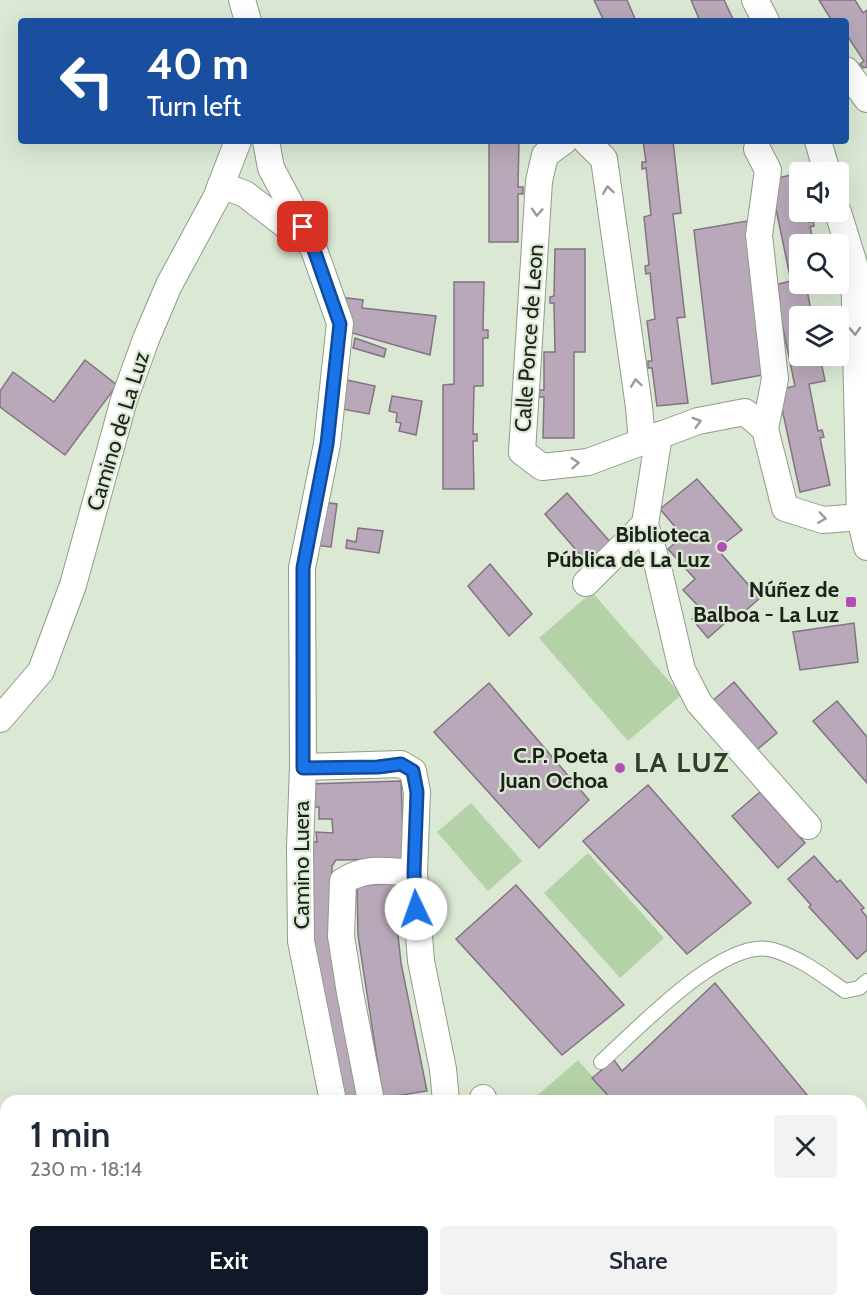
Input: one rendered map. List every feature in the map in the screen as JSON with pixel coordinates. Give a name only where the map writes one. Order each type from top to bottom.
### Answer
[{"type":"street","points":[[242,0],[247,18]]},
{"type":"street","points":[[755,0],[764,18]]},
{"type":"street","points":[[849,74],[867,99]]},
{"type":"street","name":"Camino de La Luz","points":[[0,719],[41,671],[72,585],[124,400],[146,339],[169,285],[216,198],[237,144]]},
{"type":"street","name":"Camino Luera","points":[[267,144],[271,168],[313,247],[340,324],[327,444],[303,568],[303,768],[300,848],[301,940],[332,1095]]},
{"type":"street","name":"Calle Ponce de Leon","points":[[560,144],[545,155],[538,181],[522,452],[542,467],[588,462],[698,421],[745,412],[765,429]]},
{"type":"street","points":[[589,144],[604,159],[639,407],[651,438],[645,524],[658,567],[682,669],[699,703],[808,826]]},
{"type":"street","points":[[819,144],[824,162]]},
{"type":"street","points":[[757,148],[768,171],[759,235],[775,379],[765,429],[785,508],[823,520],[860,517]]},
{"type":"street","points":[[221,185],[245,194],[313,247]]},
{"type":"street","points":[[841,222],[854,264],[860,517],[867,547]]},
{"type":"street","points":[[586,583],[645,524]]},
{"type":"street","points":[[303,768],[378,767],[401,764],[413,771],[417,792],[414,873],[421,962],[443,1069],[445,1095]]},
{"type":"street","points":[[370,1095],[341,936],[343,881],[356,873],[372,870],[414,873]]},
{"type":"lane","points":[[601,1062],[698,976],[744,950],[773,949],[811,967],[845,991],[853,990],[867,981]]},
{"type":"green space","points":[[592,592],[681,695],[628,741],[539,638]]},
{"type":"green space","points":[[471,803],[522,861],[488,891],[437,832]]},
{"type":"green space","points":[[588,853],[664,938],[620,978],[544,893]]},
{"type":"green space","points":[[578,1060],[609,1095],[538,1095]]},
{"type":"building","points":[[594,0],[627,0],[635,18],[603,18]]},
{"type":"building","points":[[691,0],[724,0],[733,18],[699,18]]},
{"type":"building","points":[[819,0],[855,0],[863,13],[867,10],[867,67],[863,68],[860,64],[864,61],[849,38],[849,18],[830,18]]},
{"type":"building","points":[[489,144],[519,144],[518,187],[523,187],[523,194],[518,194],[518,242],[489,242]]},
{"type":"building","points":[[643,144],[673,144],[681,213],[673,214],[685,317],[677,318],[688,403],[657,406],[652,368],[648,368],[648,361],[652,361],[647,321],[655,319],[650,273],[646,274],[645,266],[649,265],[644,217],[651,215],[646,168],[642,169],[642,162],[646,162]]},
{"type":"building","points":[[789,175],[789,222],[813,222],[814,226],[810,227],[812,234],[789,234],[789,271],[770,180]]},
{"type":"building","points":[[747,221],[774,373],[712,384],[694,230]]},
{"type":"building","points":[[555,249],[585,249],[585,352],[574,352],[574,438],[543,438],[544,397],[539,397],[539,390],[544,390],[544,352],[555,352],[554,303],[550,303],[550,297],[554,296]]},
{"type":"building","points":[[789,281],[789,294],[808,294],[810,306],[789,306],[789,357],[774,285]]},
{"type":"building","points":[[454,282],[484,282],[483,330],[488,330],[488,338],[483,338],[483,386],[474,386],[473,434],[477,434],[477,441],[473,441],[474,489],[443,489],[443,385],[454,384]]},
{"type":"building","points":[[339,297],[363,300],[362,308],[436,316],[430,355],[352,333]]},
{"type":"building","points":[[355,338],[386,349],[384,357],[353,348]]},
{"type":"building","points":[[85,360],[117,385],[65,455],[0,407],[0,391],[13,372],[54,402]]},
{"type":"building","points":[[791,366],[822,366],[825,381],[809,384],[818,431],[822,430],[824,437],[820,438],[830,485],[800,492],[778,390],[795,386]]},
{"type":"building","points":[[347,380],[375,386],[369,414],[342,409]]},
{"type":"building","points":[[392,396],[422,401],[416,435],[399,431],[401,423],[396,422],[397,413],[389,411]]},
{"type":"building","points":[[697,479],[742,530],[717,549],[760,598],[736,619],[733,616],[708,638],[692,619],[702,610],[683,590],[695,579],[668,549],[683,536],[660,509]]},
{"type":"building","points":[[567,493],[612,544],[589,565],[545,514]]},
{"type":"building","points":[[323,502],[337,504],[331,547],[315,545]]},
{"type":"building","points":[[358,528],[383,531],[379,553],[346,548],[347,540],[356,542]]},
{"type":"building","points":[[490,564],[532,614],[509,636],[468,586]]},
{"type":"building","points":[[854,623],[858,662],[800,670],[793,632]]},
{"type":"building","points":[[734,682],[777,733],[753,753],[710,703]]},
{"type":"building","points":[[489,683],[589,800],[539,848],[434,732]]},
{"type":"building","points":[[837,701],[867,737],[867,783],[813,721]]},
{"type":"building","points":[[401,781],[404,859],[336,860],[332,866],[332,935],[361,1095],[341,1095],[313,959],[310,841],[317,842],[316,832],[333,833],[332,819],[319,819],[319,807],[309,807],[309,784]]},
{"type":"building","points":[[648,785],[751,903],[687,954],[583,841]]},
{"type":"building","points":[[760,792],[805,843],[778,868],[732,816]]},
{"type":"building","points":[[814,856],[837,882],[840,880],[864,908],[861,910],[867,917],[867,950],[857,959],[809,907],[811,905],[788,879]]},
{"type":"building","points":[[396,884],[401,963],[427,1091],[383,1095],[358,935],[357,885]]},
{"type":"building","points":[[516,885],[624,1005],[562,1055],[456,939]]},
{"type":"building","points":[[715,983],[807,1095],[608,1095],[592,1078],[614,1060],[622,1071]]},
{"type":"place","name":"Biblioteca Pública de La Luz","points":[[722,547]]},
{"type":"place","name":"Núñez de Balboa - La Luz","points":[[851,602]]},
{"type":"place","name":"C.P. Poeta Juan Ochoa","points":[[620,768]]},
{"type":"district","name":"LA LUZ","points":[[682,762]]},
{"type":"route","points":[[303,227],[313,247],[340,324],[327,444],[303,568],[303,768],[378,767],[401,764],[413,771],[417,792],[414,873],[416,909]]}]
